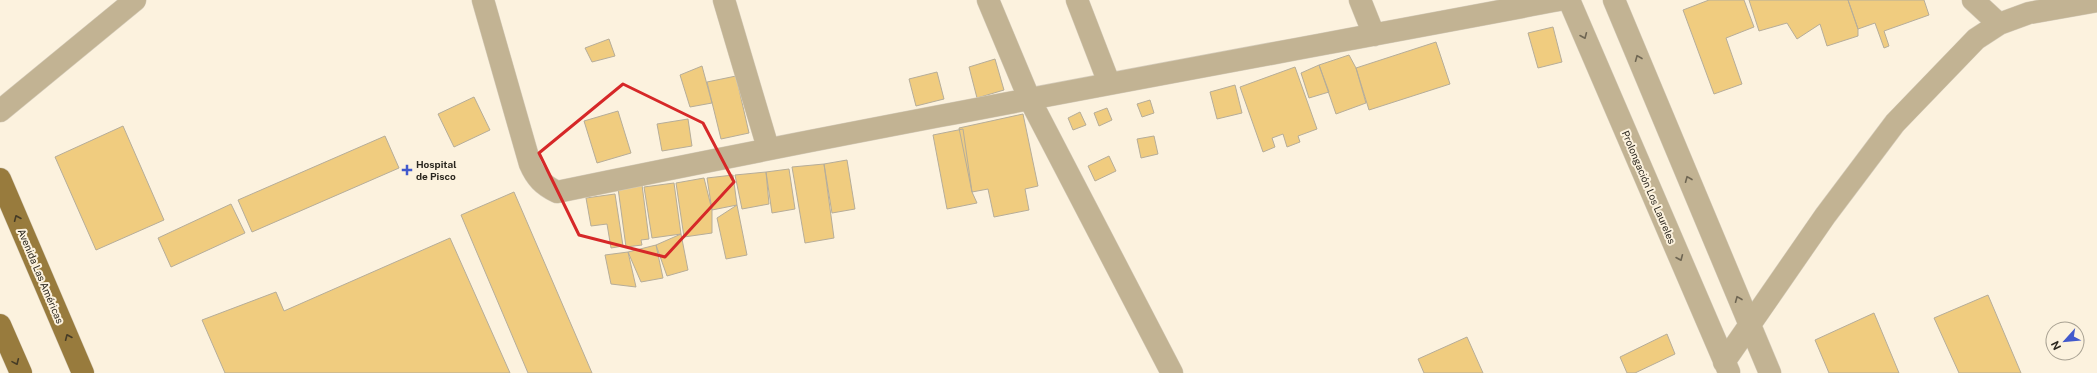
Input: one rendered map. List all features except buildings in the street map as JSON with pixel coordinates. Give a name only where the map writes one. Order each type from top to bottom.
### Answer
[{"type":"main road","name":"Avenida Las Américas","points":[[0,179],[83,373]]},
{"type":"main road","points":[[2,334],[21,373]]},
{"type":"street","points":[[0,111],[135,0]]},
{"type":"street","points":[[483,0],[530,164],[536,177],[546,187],[557,192],[768,148],[1558,0]]},
{"type":"street","points":[[724,0],[768,148]]},
{"type":"street","points":[[988,0],[1029,98],[1172,373]]},
{"type":"street","points":[[1077,0],[1109,83]]},
{"type":"street","points":[[1360,0],[1374,35]]},
{"type":"street","name":"Prolongación Los Laureles","points":[[1569,0],[1727,367]]},
{"type":"street","points":[[1614,0],[1770,373]]},
{"type":"street","points":[[1973,0],[1999,24]]},
{"type":"street","points":[[1990,0],[1999,24]]},
{"type":"street","points":[[1727,367],[1749,325],[1825,216],[1895,123],[1976,39],[1999,24],[2029,13],[2097,1]]},
{"type":"highlighted area","points":[[623,84],[703,123],[734,182],[665,257],[579,235],[539,153]]},
{"type":"place","name":"Hospital de Pisco","points":[[407,170]]}]
